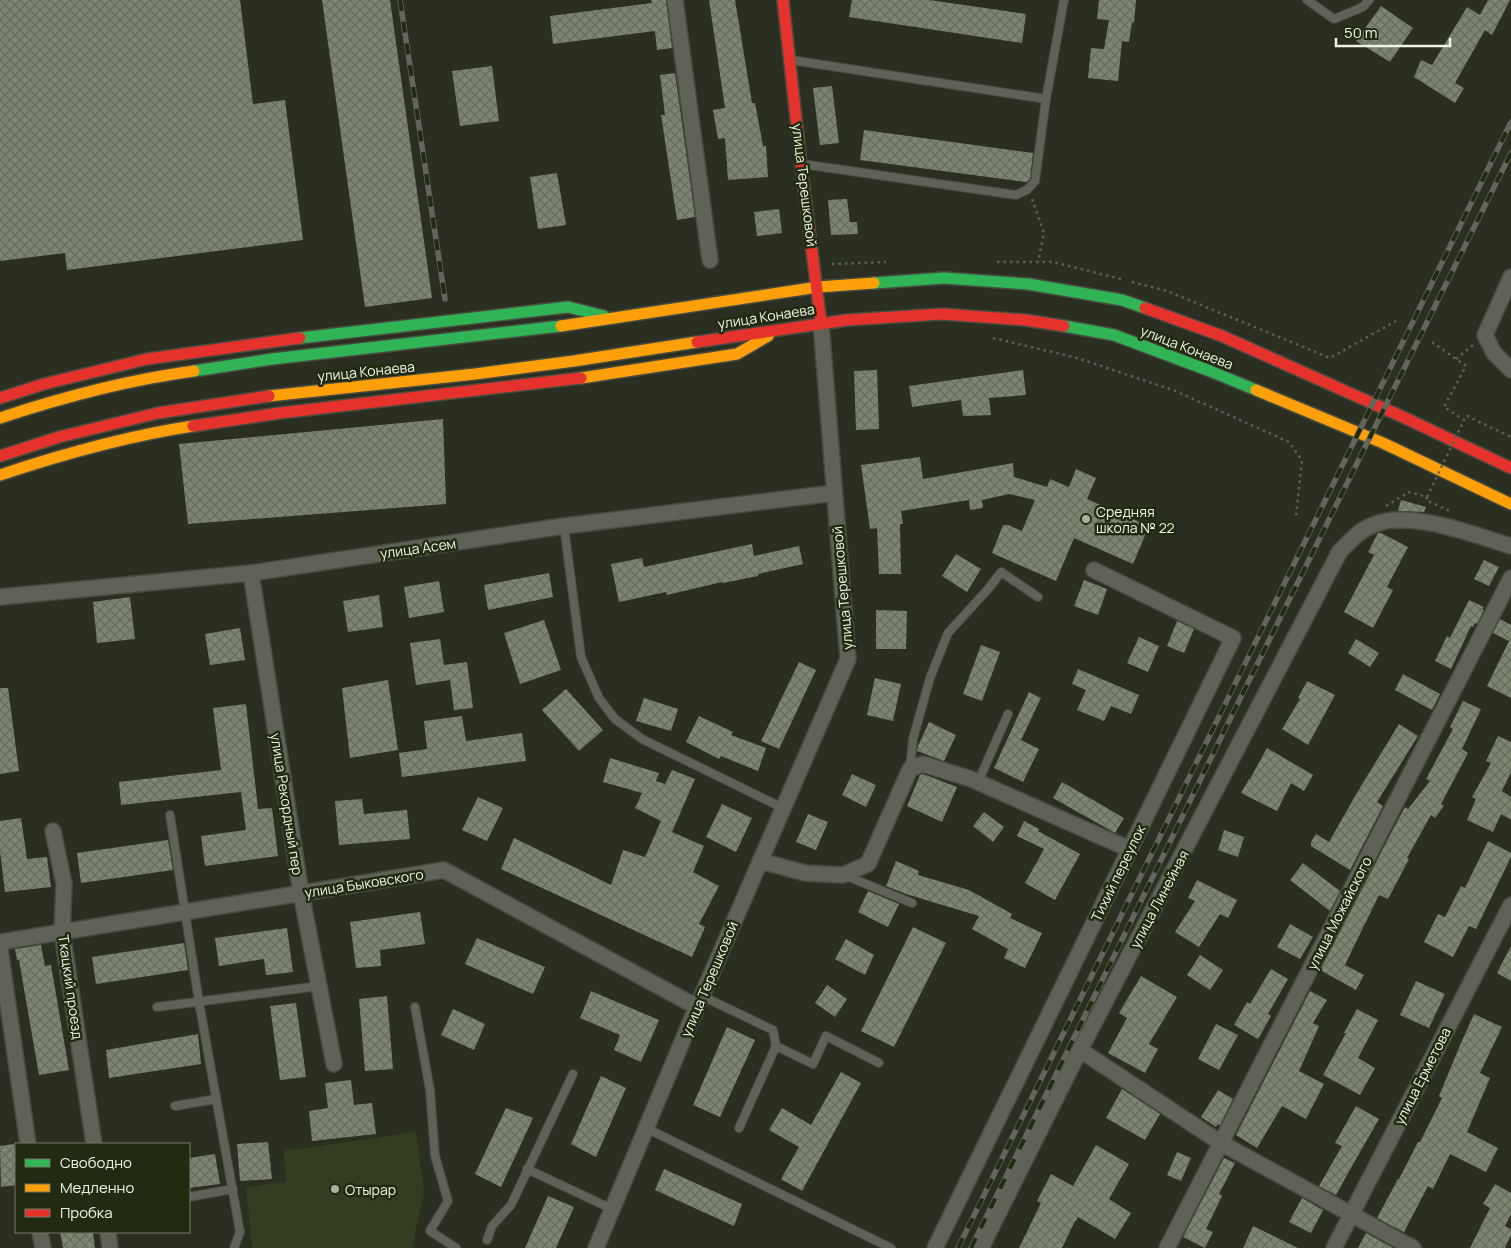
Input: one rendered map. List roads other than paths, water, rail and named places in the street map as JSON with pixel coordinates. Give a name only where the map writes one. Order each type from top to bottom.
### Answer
[{"type":"main road","name":"улица Терешковой","points":[[782,0],[821,323]]},
{"type":"main road","name":"улица Конаева","points":[[0,418],[49,402],[151,377],[272,359],[570,325],[818,287],[944,278],[1028,284],[1122,300],[1222,336],[1403,417],[1511,468]]},
{"type":"main road","points":[[0,398],[44,384],[147,359],[270,341],[568,307],[612,318]]},
{"type":"main road","name":"улица Конаева","points":[[0,456],[59,437],[158,413],[277,395],[475,374],[574,361],[821,323],[942,314],[1025,320],[1114,335],[1210,371],[1383,444],[1511,504]]},
{"type":"main road","points":[[0,475],[64,454],[161,431],[280,413],[576,379],[737,354],[779,329]]},
{"type":"street","points":[[675,0],[710,260]]},
{"type":"street","points":[[1511,277],[1485,334],[1494,353],[1511,370]]},
{"type":"street","name":"улица Терешковой","points":[[596,1248],[699,1002],[848,660],[821,323]]},
{"type":"street","name":"улица Асем","points":[[0,597],[251,573],[564,526],[834,493]]},
{"type":"street","name":"улица Линейная","points":[[981,1248],[1080,1050],[1340,551],[1358,534],[1374,524],[1406,519],[1438,525],[1511,546]]},
{"type":"street","name":"Тихий переулок","points":[[935,1248],[1232,638],[1094,570]]},
{"type":"street","name":"улица Рекордный пер","points":[[251,573],[301,893],[334,1064]]},
{"type":"street","name":"улица Можайского","points":[[1167,1248],[1511,578]]},
{"type":"street","points":[[760,861],[805,873],[843,875],[868,864],[910,768],[923,764],[978,782],[1130,849]]},
{"type":"street","name":"Ткацкий проезд","points":[[53,830],[64,884],[62,932],[94,1143]]},
{"type":"street","name":"улица Быковского","points":[[0,942],[444,870],[699,1002]]},
{"type":"street","name":"улица Ерметова","points":[[1334,1248],[1511,904]]},
{"type":"street","points":[[0,949],[28,1143]]},
{"type":"street","points":[[1080,1050],[1221,1143],[1413,1248]]},
{"type":"street","points":[[40,1233],[43,1248]]},
{"type":"street","points":[[108,1233],[110,1248]]},
{"type":"lane","points":[[801,164],[1016,195],[1027,190],[1034,181],[1064,0]]},
{"type":"lane","points":[[1306,0],[1334,19],[1363,7],[1369,0]]},
{"type":"lane","points":[[790,60],[1046,100]]},
{"type":"lane","points":[[564,526],[581,657],[598,698],[615,719],[642,739],[784,808]]},
{"type":"lane","points":[[910,768],[913,739],[930,678],[948,633],[1001,572],[1038,597]]},
{"type":"lane","points":[[978,782],[1008,714]]},
{"type":"lane","points":[[170,815],[199,1002],[240,1232],[234,1248]]},
{"type":"lane","points":[[843,875],[912,903]]},
{"type":"lane","points":[[158,1007],[319,986]]},
{"type":"lane","points":[[699,1002],[773,1030],[776,1046],[738,1128]]},
{"type":"lane","points":[[415,1008],[430,1090],[435,1156],[448,1201],[430,1231],[456,1248]]},
{"type":"lane","points":[[776,1046],[813,1064],[826,1036],[879,1063]]},
{"type":"lane","points":[[486,1240],[492,1226],[511,1205],[573,1074]]},
{"type":"lane","points":[[175,1106],[216,1099]]},
{"type":"lane","points":[[646,1128],[891,1248]]},
{"type":"lane","points":[[527,1169],[612,1209]]},
{"type":"lane","points":[[190,1197],[233,1189]]},
{"type":"railway","points":[[400,0],[445,299]]},
{"type":"railway","points":[[958,1248],[1511,122]]},
{"type":"railway","points":[[971,1248],[1235,709],[1511,153]]},
{"type":"place","name":"Средняя школа № 22","points":[[1086,519]]},
{"type":"place","name":"Отырар","points":[[335,1189]]}]
